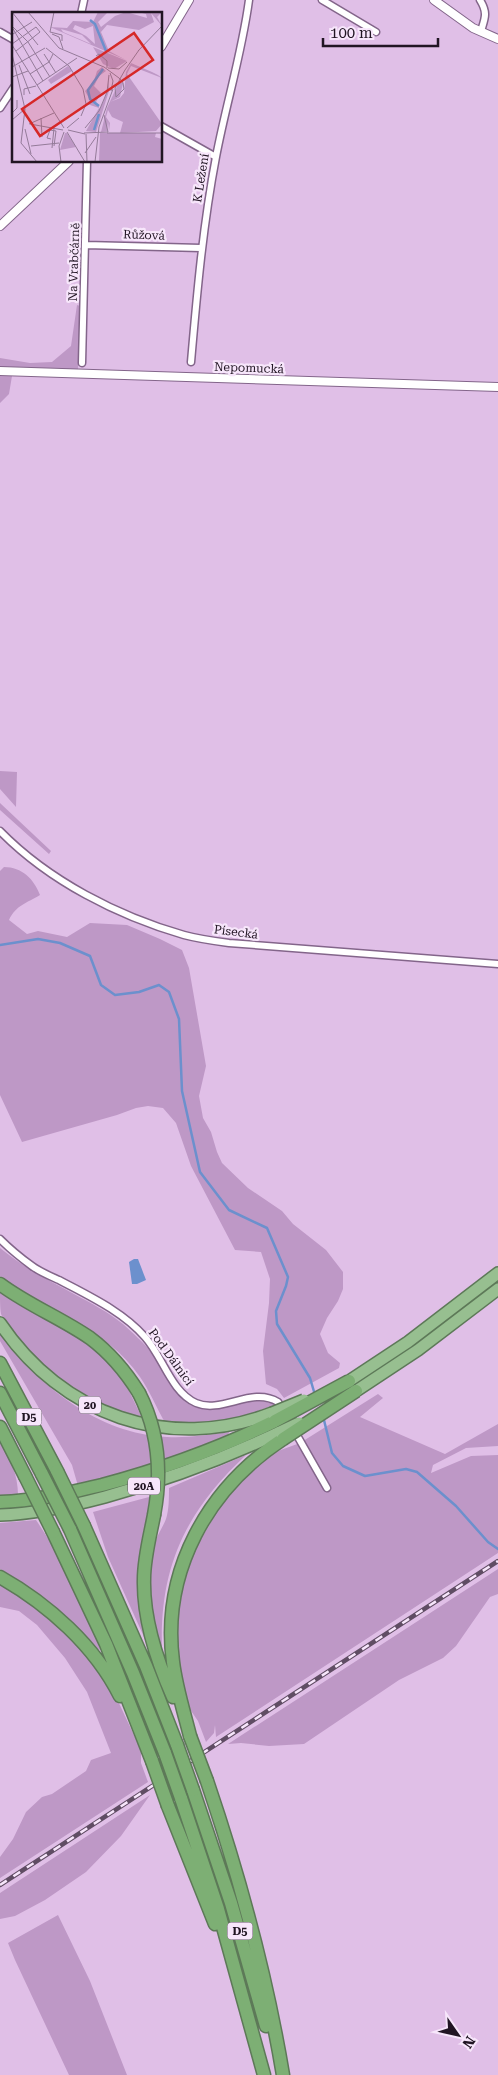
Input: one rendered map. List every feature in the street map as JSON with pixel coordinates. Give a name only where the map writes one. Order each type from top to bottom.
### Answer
[{"type":"highway","points":[[190,1736],[177,1688],[171,1647],[172,1608],[181,1568],[198,1527],[224,1489],[254,1461],[278,1426],[353,1386],[498,1273]]},
{"type":"highway","points":[[0,1284],[24,1301],[68,1324],[95,1342],[116,1361],[139,1393],[151,1422],[158,1458],[158,1488],[144,1578],[146,1615],[153,1645],[190,1736],[230,1846],[258,1944],[283,2075]]},
{"type":"highway","points":[[0,1502],[58,1496],[140,1474],[278,1426],[418,1350],[498,1289]]},
{"type":"highway","name":"20","points":[[0,1323],[23,1353],[54,1383],[94,1407],[122,1418],[164,1428],[208,1429],[234,1425],[278,1426]]},
{"type":"highway","name":"D5","points":[[0,1363],[84,1526],[142,1657],[177,1745],[194,1790],[236,1920],[278,2075]]},
{"type":"highway","name":"D5","points":[[0,1393],[70,1529],[122,1646],[165,1753],[218,1908],[264,2075]]},
{"type":"highway","name":"20A","points":[[0,1515],[52,1509],[143,1486],[192,1470],[278,1426]]},
{"type":"highway","points":[[0,1427],[53,1532],[106,1644],[240,1986]]},
{"type":"highway","points":[[0,1577],[49,1611],[87,1648],[118,1692],[152,1761]]},
{"type":"street","points":[[162,45],[189,0]]},
{"type":"street","name":"K Ležení","points":[[191,362],[201,248],[216,157],[245,29],[248,0]]},
{"type":"street","points":[[322,0],[376,32]]},
{"type":"street","points":[[434,0],[481,31],[498,39]]},
{"type":"street","points":[[480,0],[485,8],[485,17],[481,31]]},
{"type":"street","points":[[0,32],[12,39]]},
{"type":"street","points":[[0,108],[12,90]]},
{"type":"street","points":[[162,127],[216,157]]},
{"type":"street","points":[[0,226],[67,162]]},
{"type":"street","name":"Na Vrabčárně","points":[[82,363],[87,162]]},
{"type":"street","name":"Růžová","points":[[86,244],[201,248]]},
{"type":"street","name":"Nepomucká","points":[[0,371],[498,387]]},
{"type":"street","name":"Písecká","points":[[0,831],[16,847],[45,868],[96,900],[142,921],[185,935],[248,945],[498,964]]},
{"type":"street","name":"Pod Dálnicí","points":[[0,1239],[33,1267],[108,1306],[138,1331],[145,1337],[181,1391],[189,1399],[198,1404],[210,1406],[252,1397],[271,1397],[278,1402],[327,1488]]},
{"type":"shaded area","points":[[77,305],[80,306],[78,370],[0,368],[0,358],[30,363],[52,362],[71,346]]},
{"type":"shaded area","points":[[0,376],[12,376],[9,394],[0,403]]},
{"type":"shaded area","points":[[0,771],[17,772],[16,807],[0,789]]},
{"type":"shaded area","points":[[0,803],[51,851],[49,854],[0,810]]},
{"type":"shaded area","points":[[4,867],[16,869],[26,875],[31,879],[40,895],[18,908],[9,920],[27,934],[38,931],[67,937],[90,923],[127,925],[182,950],[189,968],[206,1066],[199,1096],[203,1118],[211,1132],[222,1163],[248,1188],[282,1211],[293,1224],[326,1250],[343,1272],[343,1289],[320,1334],[328,1353],[340,1363],[339,1368],[284,1398],[277,1389],[266,1384],[263,1351],[270,1279],[261,1252],[235,1250],[191,1166],[176,1123],[163,1108],[148,1106],[136,1108],[22,1142],[0,1095],[0,871]]},
{"type":"shaded area","points":[[0,1248],[27,1267],[99,1308],[123,1324],[152,1353],[179,1395],[190,1405],[211,1409],[255,1401],[276,1405],[242,1417],[223,1421],[164,1421],[140,1377],[110,1345],[93,1332],[36,1300],[0,1276]]},
{"type":"shaded area","points":[[0,1292],[91,1345],[122,1376],[142,1418],[125,1413],[94,1399],[66,1382],[39,1361],[19,1341],[3,1319]]},
{"type":"shaded area","points":[[0,1333],[33,1371],[52,1388],[72,1404],[94,1417],[117,1427],[142,1434],[183,1437],[229,1432],[228,1437],[149,1466],[78,1486],[72,1465],[0,1341]]},
{"type":"shaded area","points":[[378,1394],[383,1398],[360,1417],[445,1454],[498,1424],[498,1446],[466,1448],[433,1465],[431,1473],[471,1456],[498,1455],[498,1553],[216,1737],[215,1725],[214,1733],[206,1742],[198,1721],[185,1702],[176,1653],[178,1601],[193,1553],[221,1505],[244,1479],[262,1463],[278,1451],[300,1443]]},
{"type":"shaded area","points":[[0,1442],[13,1467],[17,1480],[18,1495],[0,1497]]},
{"type":"shaded area","points":[[246,1455],[207,1497],[192,1519],[180,1542],[165,1592],[162,1620],[162,1650],[152,1610],[150,1570],[155,1543],[167,1515],[169,1488]]},
{"type":"shaded area","points":[[149,1497],[150,1646],[148,1646],[108,1557],[93,1512]]},
{"type":"shaded area","points":[[36,1520],[55,1550],[72,1583],[101,1649],[99,1650],[53,1605],[28,1586],[0,1569],[0,1523]]},
{"type":"shaded area","points":[[498,1569],[498,1594],[490,1597],[456,1646],[443,1658],[399,1680],[304,1744],[269,1746],[241,1743],[228,1744]]},
{"type":"shaded area","points":[[0,1584],[59,1625],[85,1652],[117,1699],[141,1750],[141,1763],[148,1782],[0,1878],[0,1857],[13,1839],[26,1812],[42,1797],[52,1794],[86,1771],[91,1760],[111,1753],[87,1692],[65,1658],[37,1625],[19,1611],[0,1607]]},
{"type":"shaded area","points":[[150,1795],[121,1836],[86,1872],[45,1900],[15,1916],[0,1919],[0,1893]]},
{"type":"shaded area","points":[[58,1915],[90,1981],[127,2075],[69,2075],[15,1960],[8,1943]]},
{"type":"water","points":[[138,1259],[146,1280],[137,1284],[132,1284],[129,1262]]},
{"type":"waterway","points":[[0,945],[38,939],[60,943],[90,956],[101,985],[115,995],[139,992],[159,985],[169,992],[179,1019],[182,1091],[200,1172],[229,1210],[267,1228],[288,1277],[276,1311],[277,1324],[310,1378],[315,1395]]},
{"type":"waterway","points":[[323,1416],[332,1453],[343,1466],[365,1476],[406,1469],[417,1472],[456,1506],[488,1542],[498,1549]]},
{"type":"railway","points":[[0,1885],[498,1561]]}]
